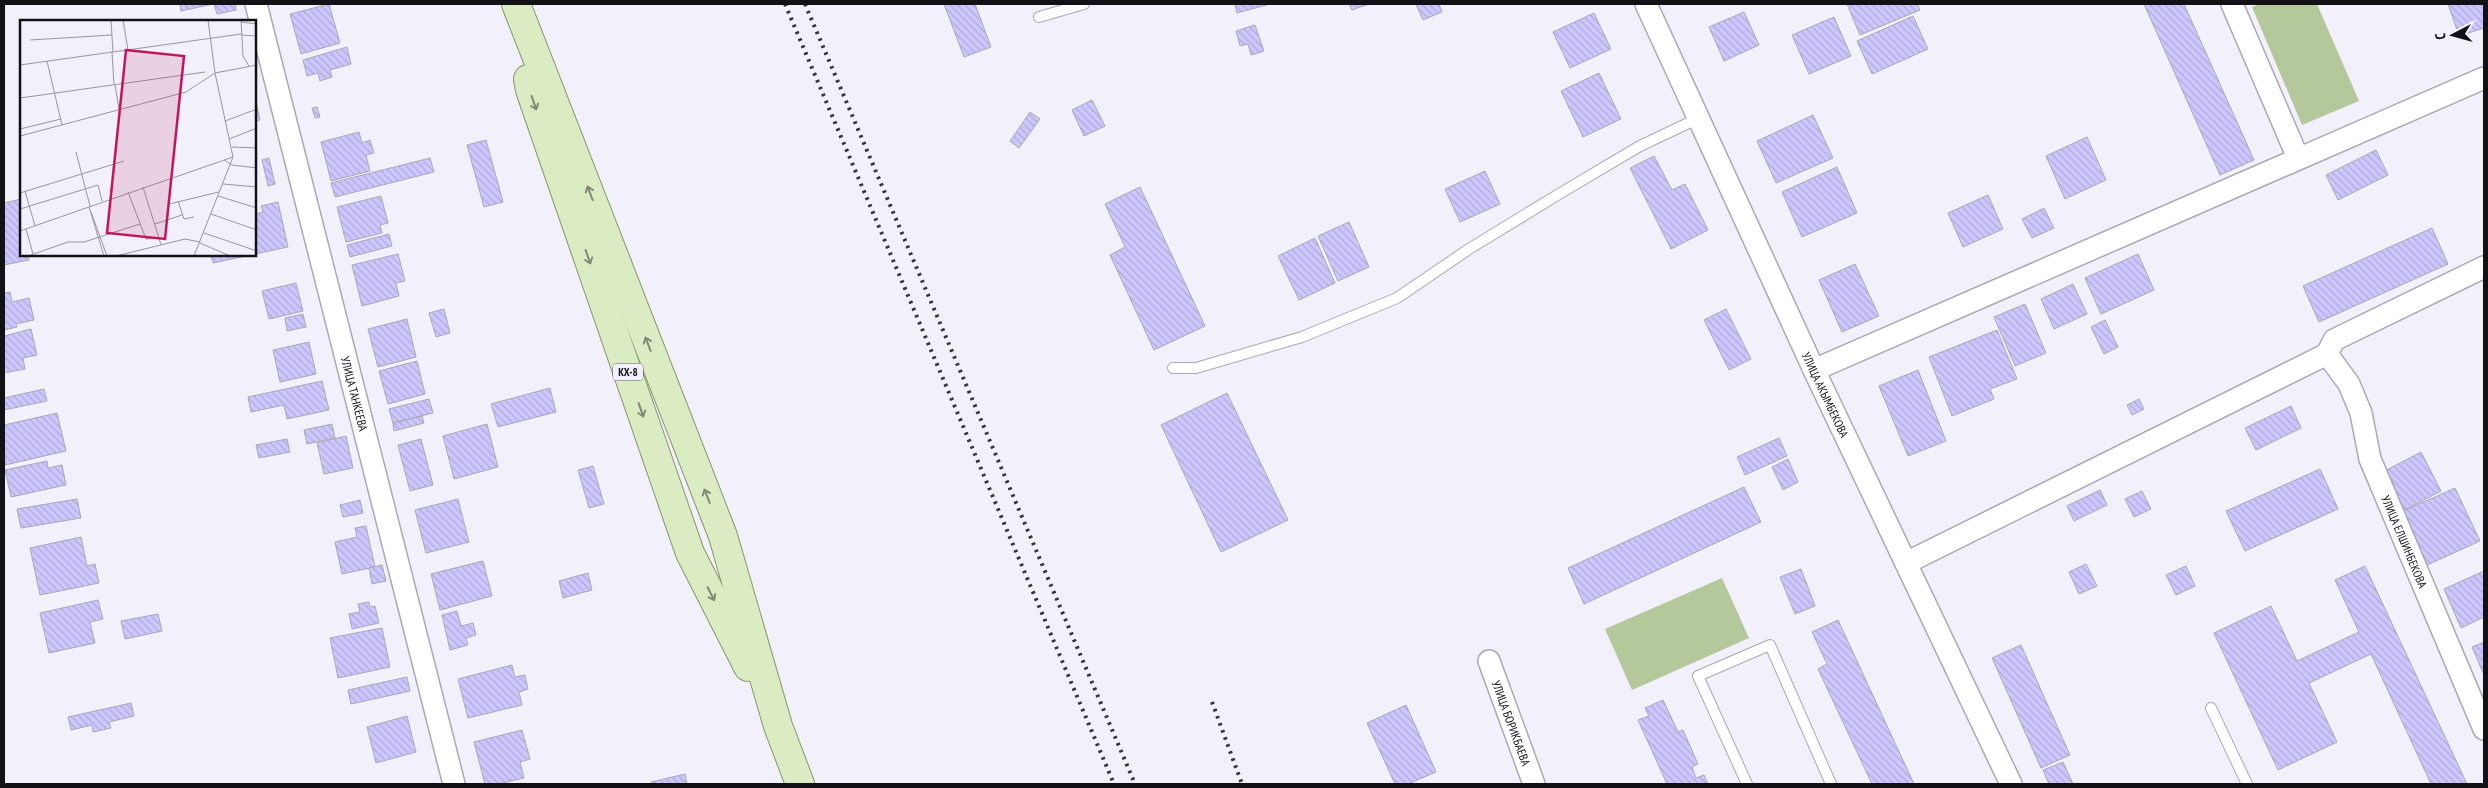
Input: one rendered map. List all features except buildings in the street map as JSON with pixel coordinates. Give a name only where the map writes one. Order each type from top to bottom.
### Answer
[{"type":"main road","name":"КХ-8","points":[[516,4],[723,536],[778,726],[800,784]]},
{"type":"main road","name":"КХ-8","points":[[516,4],[530,90],[690,553],[778,726]]},
{"type":"main road","points":[[690,553],[704,557],[716,553],[723,536]]},
{"type":"street","name":"УЛИЦА ТАНКЕЕВА","points":[[256,4],[454,784]]},
{"type":"street","name":"УЛИЦА АКЫМБЕКОВА","points":[[1646,4],[1814,370],[2010,784]]},
{"type":"street","points":[[2232,4],[2298,158]]},
{"type":"street","points":[[1814,370],[2298,158],[2482,84]]},
{"type":"street","points":[[1906,563],[2327,354],[2334,340],[2484,267]]},
{"type":"street","name":"УЛИЦА ЕЛШИНБЕКОВА","points":[[2327,354],[2349,384],[2361,413],[2370,459],[2484,729]]},
{"type":"street","name":"УЛИЦА БОРИКБАЕВА","points":[[1489,661],[1534,784]]},
{"type":"lane","points":[[1040,17],[1084,4]]},
{"type":"lane","points":[[1173,368],[1196,368],[1302,337],[1397,298],[1469,249],[1559,194],[1640,146],[1699,118]]},
{"type":"lane","points":[[1747,784],[1698,676],[1770,645],[1831,784]]},
{"type":"lane","points":[[2211,708],[2246,784]]},
{"type":"green space","points":[[2259,4],[2317,4],[2359,101],[2302,125],[2252,7]]},
{"type":"green space","points":[[1722,578],[1749,638],[1632,690],[1605,629]]},
{"type":"railway","points":[[785,4],[1114,784]]},
{"type":"railway","points":[[805,4],[1135,784]]},
{"type":"railway","points":[[1212,702],[1242,784]]}]
